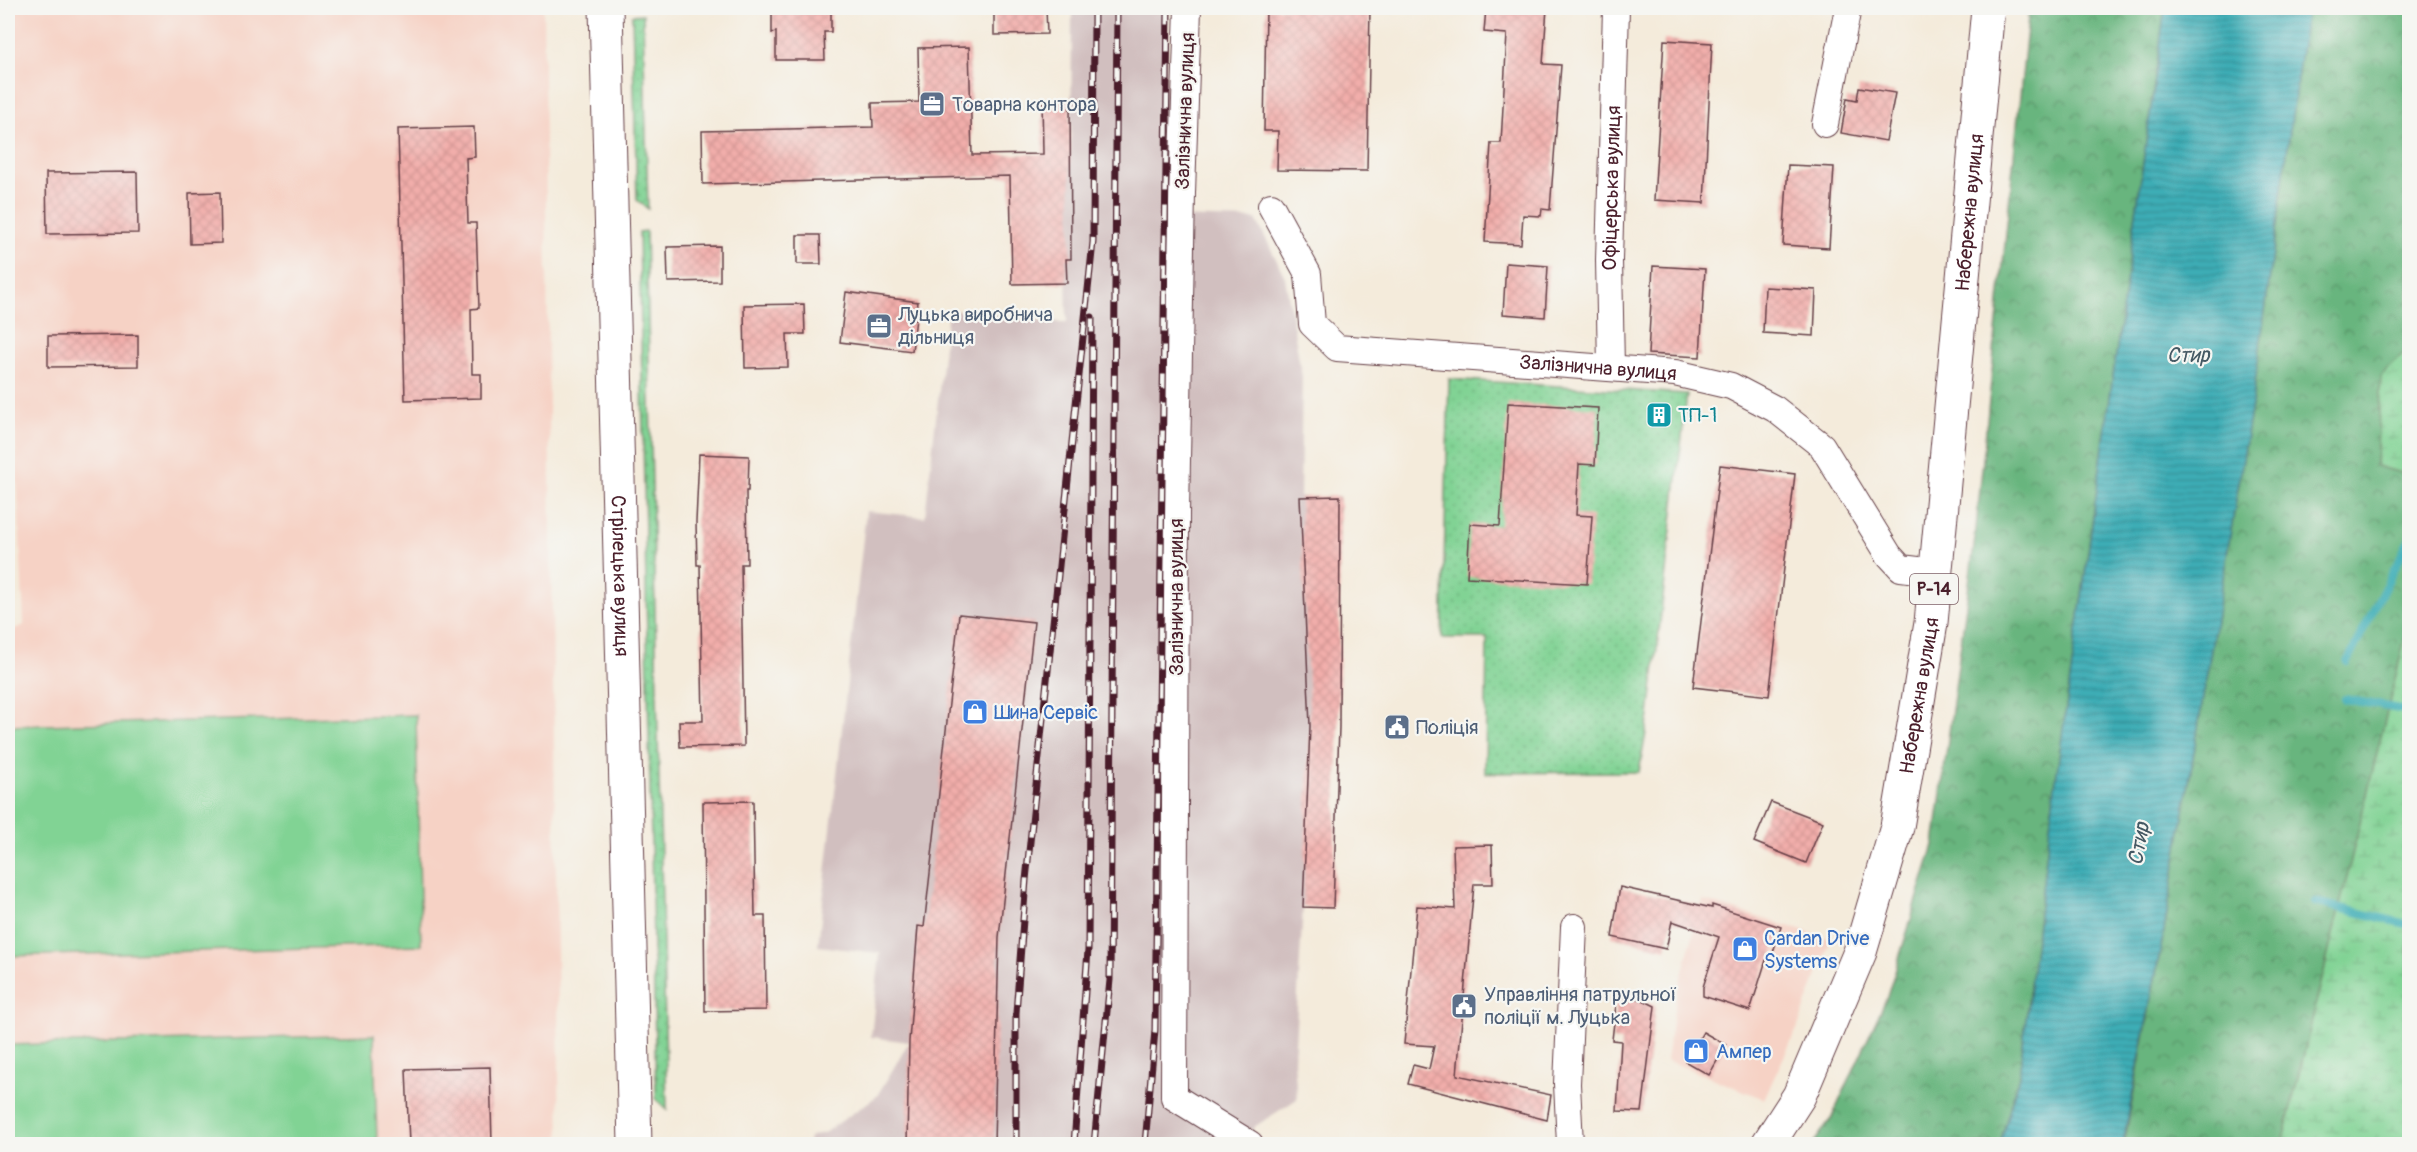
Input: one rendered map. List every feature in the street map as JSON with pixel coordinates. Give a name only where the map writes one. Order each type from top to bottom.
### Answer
[{"type":"main road","name":"Стрілецька вулиця","points":[[606,8],[635,1144]]},
{"type":"main road","name":"Набережна вулиця","points":[[1768,1144],[1799,1096],[1860,952],[1894,838],[1930,623],[1988,8]]},
{"type":"street","name":"Залізнична вулиця","points":[[1188,8],[1176,501],[1174,1096],[1250,1144]]},
{"type":"street","name":"Офіцерська вулиця","points":[[1611,368],[1609,260],[1616,8]]},
{"type":"street","points":[[1825,124],[1848,8]]},
{"type":"street","name":"Залізнична вулиця","points":[[1271,206],[1308,274],[1312,324],[1337,348],[1675,373],[1731,386],[1775,409],[1822,446],[1889,555],[1901,568],[1935,572]]},
{"type":"street","points":[[1570,1144],[1567,1084],[1574,927]]},
{"type":"shaded area","points":[[8,8],[543,8],[560,1144],[377,1144],[374,1035],[8,1045],[8,956],[421,945],[415,715],[8,726],[8,632],[24,625],[8,282]]},
{"type":"shaded area","points":[[1072,8],[1167,8],[1164,137],[1173,137],[1172,217],[1256,219],[1285,277],[1302,377],[1300,497],[1310,726],[1294,1060],[1297,1099],[1254,1127],[1247,1144],[809,1144],[809,1137],[826,1132],[877,1096],[909,1042],[871,1037],[880,953],[818,946],[866,511],[925,517],[948,310],[1067,323],[1066,259],[1071,259],[1071,232],[1064,153],[1071,153]]},
{"type":"shaded area","points":[[1703,900],[1831,939],[1797,1029],[1764,1099],[1666,1060],[1677,992]]},
{"type":"green space","points":[[2029,8],[2165,8],[2054,793],[2019,1076],[2000,1144],[1813,1144],[1832,1117],[1887,997],[1934,845],[1975,538]]},
{"type":"green space","points":[[2307,8],[2409,8],[2409,348],[2381,376],[2376,466],[2409,475],[2409,636],[2405,638],[2282,1144],[2124,1144],[2164,931],[2252,405]]},
{"type":"green space","points":[[643,14],[648,209],[637,200],[632,15]]},
{"type":"green space","points":[[646,231],[667,1110],[656,1099],[639,232]]},
{"type":"green space","points":[[2409,348],[2409,475],[2376,466],[2381,375]]},
{"type":"green space","points":[[1449,379],[1687,394],[1649,716],[1639,772],[1485,773],[1487,638],[1442,638]]},
{"type":"green space","points":[[2409,636],[2409,1144],[2282,1144],[2405,638]]},
{"type":"green space","points":[[416,715],[421,945],[8,956],[8,726]]},
{"type":"green space","points":[[374,1035],[377,1144],[8,1144],[8,1045]]},
{"type":"water","name":"Стир","points":[[2165,8],[2307,8],[2252,405],[2164,931],[2123,1144],[2000,1144],[2019,1076],[2054,793]]},
{"type":"building","points":[[772,8],[831,8],[831,32],[824,32],[825,60],[776,60],[776,32],[772,33]]},
{"type":"building","points":[[994,8],[1046,8],[1047,34],[994,35]]},
{"type":"building","points":[[1266,8],[1370,8],[1367,171],[1277,170],[1278,131],[1264,131]]},
{"type":"building","points":[[1486,8],[1547,8],[1543,64],[1561,65],[1550,210],[1542,209],[1541,216],[1523,215],[1521,244],[1485,242],[1491,143],[1501,143],[1507,34],[1484,32]]},
{"type":"building","points":[[1664,40],[1712,43],[1704,203],[1654,200]]},
{"type":"building","points":[[969,47],[972,155],[1043,154],[1042,99],[1070,99],[1071,259],[1066,259],[1067,283],[1012,284],[1010,176],[703,184],[702,131],[873,127],[872,103],[919,102],[918,48]]},
{"type":"building","points":[[1859,87],[1895,93],[1886,141],[1841,133],[1847,98],[1857,100]]},
{"type":"building","points":[[474,127],[475,157],[466,158],[468,223],[476,223],[479,308],[471,309],[472,374],[481,374],[481,398],[405,400],[398,129]]},
{"type":"building","points":[[1788,165],[1834,167],[1829,248],[1783,245]]},
{"type":"building","points":[[137,172],[138,233],[47,234],[46,173]]},
{"type":"building","points":[[220,192],[221,243],[190,244],[189,193]]},
{"type":"building","points":[[797,235],[820,235],[821,264],[797,264]]},
{"type":"building","points":[[720,246],[720,281],[668,282],[667,247]]},
{"type":"building","points":[[1506,263],[1548,266],[1545,317],[1503,314]]},
{"type":"building","points":[[1653,266],[1705,269],[1700,357],[1648,354]]},
{"type":"building","points":[[1765,287],[1816,290],[1814,336],[1763,333]]},
{"type":"building","points":[[846,292],[918,302],[912,351],[840,342]]},
{"type":"building","points":[[804,304],[805,334],[787,334],[788,367],[745,368],[744,305]]},
{"type":"building","points":[[138,335],[138,366],[48,367],[48,336]]},
{"type":"building","points":[[1508,403],[1598,408],[1595,465],[1579,464],[1576,515],[1592,516],[1587,584],[1467,577],[1470,524],[1500,526]]},
{"type":"building","points":[[699,454],[749,456],[748,491],[746,491],[747,564],[741,564],[744,746],[680,747],[679,721],[703,721],[700,565],[697,565],[696,522]]},
{"type":"building","points":[[1720,465],[1795,474],[1769,696],[1693,687]]},
{"type":"building","points":[[1340,496],[1339,727],[1333,908],[1303,907],[1310,726],[1300,497]]},
{"type":"building","points":[[959,614],[1034,622],[999,937],[994,1144],[907,1144],[909,1041],[918,926],[924,927]]},
{"type":"building","points":[[753,801],[755,916],[765,916],[766,1010],[705,1011],[703,802]]},
{"type":"building","points":[[1771,802],[1823,822],[1806,863],[1754,842]]},
{"type":"building","points":[[1492,845],[1493,884],[1474,884],[1457,1075],[1551,1095],[1547,1120],[1408,1084],[1413,1065],[1429,1069],[1434,1046],[1404,1044],[1417,906],[1455,909],[1453,846]]},
{"type":"building","points":[[1620,887],[1712,908],[1712,905],[1781,927],[1770,962],[1766,960],[1750,1011],[1703,996],[1703,987],[1719,937],[1672,921],[1666,949],[1612,937]]},
{"type":"building","points":[[1617,996],[1641,999],[1655,1006],[1642,1112],[1617,1111],[1621,1041],[1612,1040]]},
{"type":"building","points":[[1703,1032],[1726,1045],[1709,1075],[1686,1062]]},
{"type":"building","points":[[490,1067],[492,1144],[409,1144],[406,1069]]},
{"type":"waterway","points":[[2347,662],[2410,538]]},
{"type":"waterway","points":[[2345,699],[2410,711]]},
{"type":"waterway","points":[[2315,902],[2410,925]]},
{"type":"railway","points":[[1016,1144],[1016,1013],[1026,880],[1093,242],[1094,8]]},
{"type":"railway","points":[[1094,1144],[1110,980],[1117,8]]},
{"type":"railway","points":[[1145,1144],[1155,1030],[1168,8]]},
{"type":"railway","points":[[1074,1144],[1088,950],[1092,317]]},
{"type":"place","name":"Товарна контора","points":[[932,104]]},
{"type":"place","name":"Луцька виробнича дільниця","points":[[879,326]]},
{"type":"place","name":"ТП-1","points":[[1659,415]]},
{"type":"place","name":"Шина Сервіс","points":[[975,712]]},
{"type":"place","name":"Поліція","points":[[1397,727]]},
{"type":"place","name":"Cardan Drive Systems","points":[[1745,949]]},
{"type":"place","name":"Управління патрульної поліції м. Луцька","points":[[1464,1006]]},
{"type":"place","name":"Ампер","points":[[1696,1051]]}]
